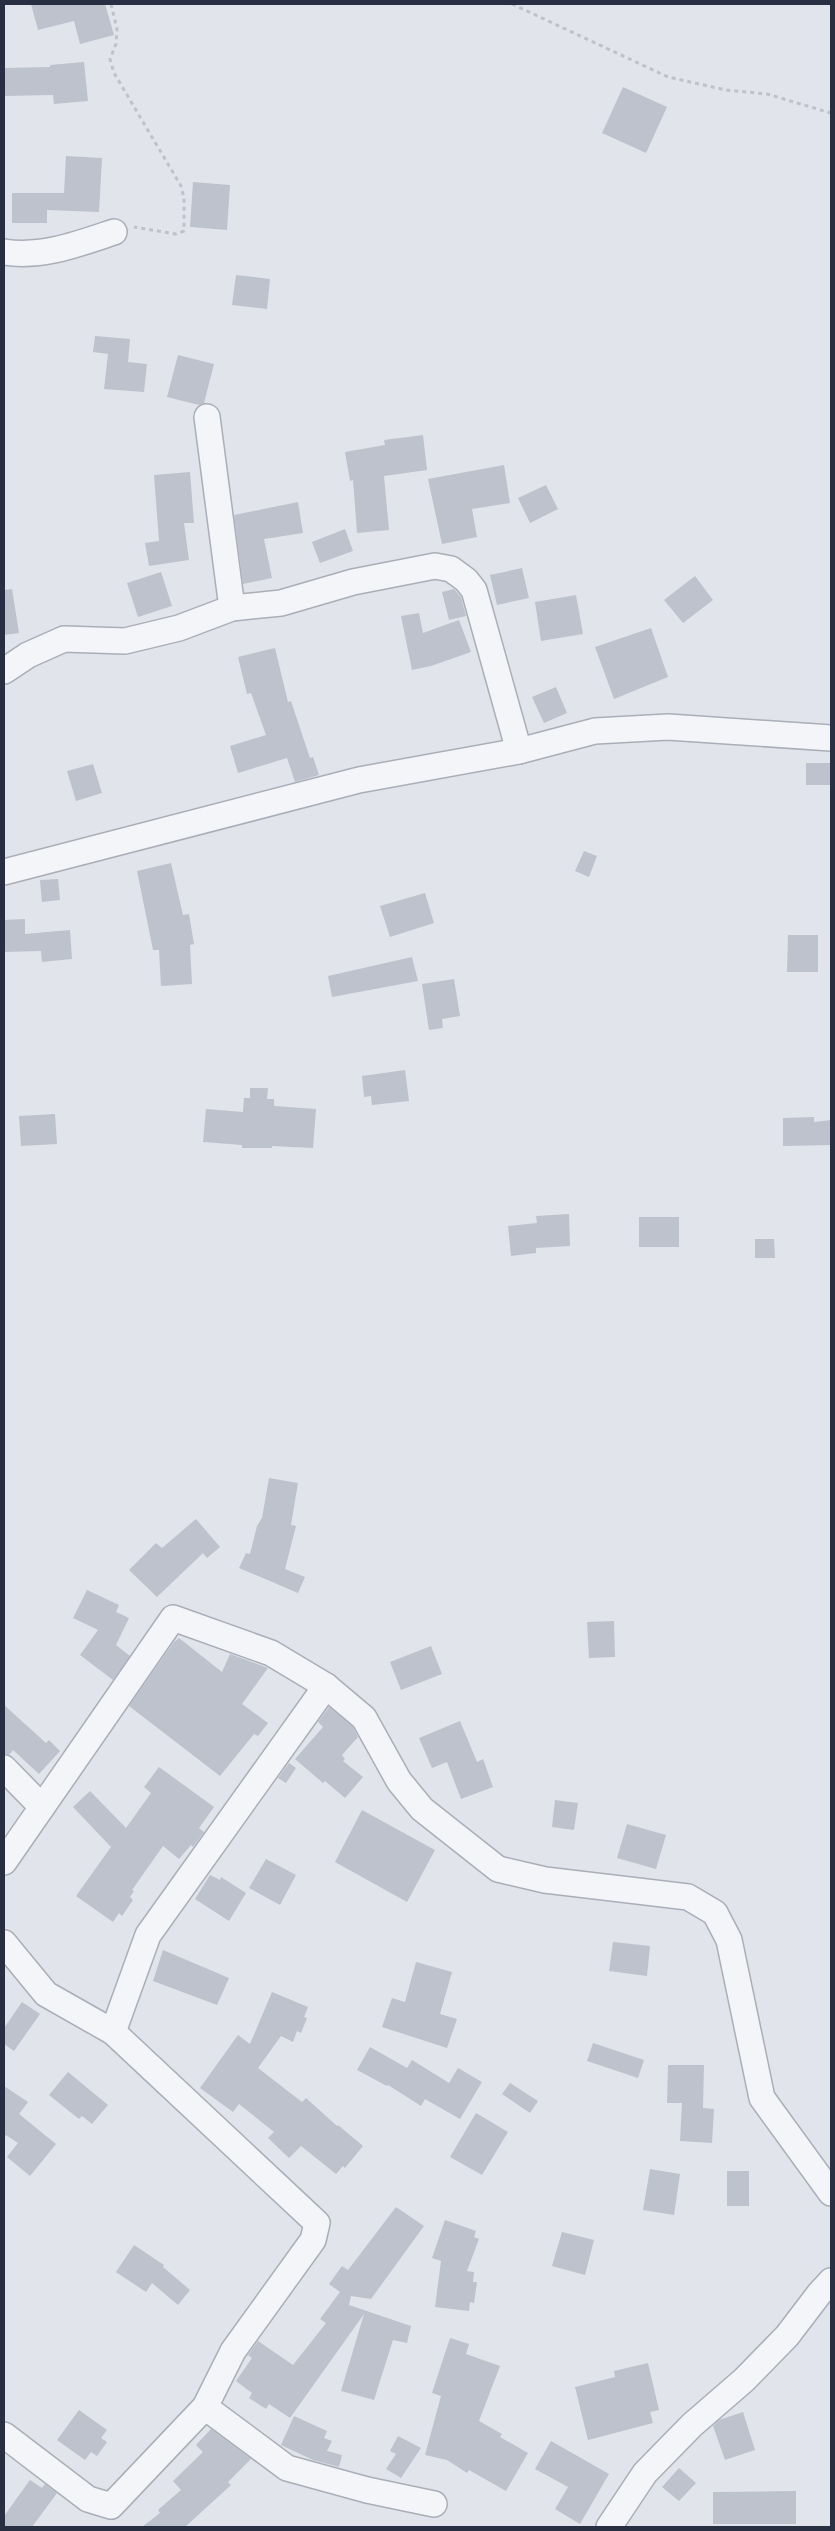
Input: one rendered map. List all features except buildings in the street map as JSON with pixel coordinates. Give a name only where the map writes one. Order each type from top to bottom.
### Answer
[{"type":"street","points":[[4,252],[46,252],[69,248],[114,232]]},
{"type":"street","points":[[207,417],[232,608]]},
{"type":"street","points":[[4,671],[28,655],[64,640],[125,641],[179,628],[232,608],[281,603],[353,582],[435,566],[452,569],[466,580],[474,590],[519,752]]},
{"type":"street","points":[[4,872],[359,780],[519,752],[595,731],[668,727],[831,738]]},
{"type":"street","points":[[4,1862],[173,1618],[271,1653],[326,1686],[364,1718],[399,1781],[422,1809],[498,1869],[546,1880],[688,1897],[715,1913],[729,1940],[762,2098],[831,2193]]},
{"type":"street","points":[[113,2032],[148,1935],[326,1686]]},
{"type":"street","points":[[4,1768],[42,1807]]},
{"type":"street","points":[[4,1943],[46,1994],[113,2032],[317,2223],[313,2240],[233,2351],[205,2407],[112,2506],[88,2499],[4,2435]]},
{"type":"street","points":[[609,2527],[645,2473],[692,2425],[744,2380],[787,2336],[819,2294],[831,2282]]},
{"type":"street","points":[[205,2407],[286,2468],[367,2490],[434,2504]]},
{"type":"path","points":[[111,4],[118,29],[116,44],[110,58],[114,73],[180,186],[184,198],[184,231],[176,234],[140,227],[126,227],[114,232]]},
{"type":"path","points":[[512,4],[668,77],[726,90],[767,94],[831,113]]}]
